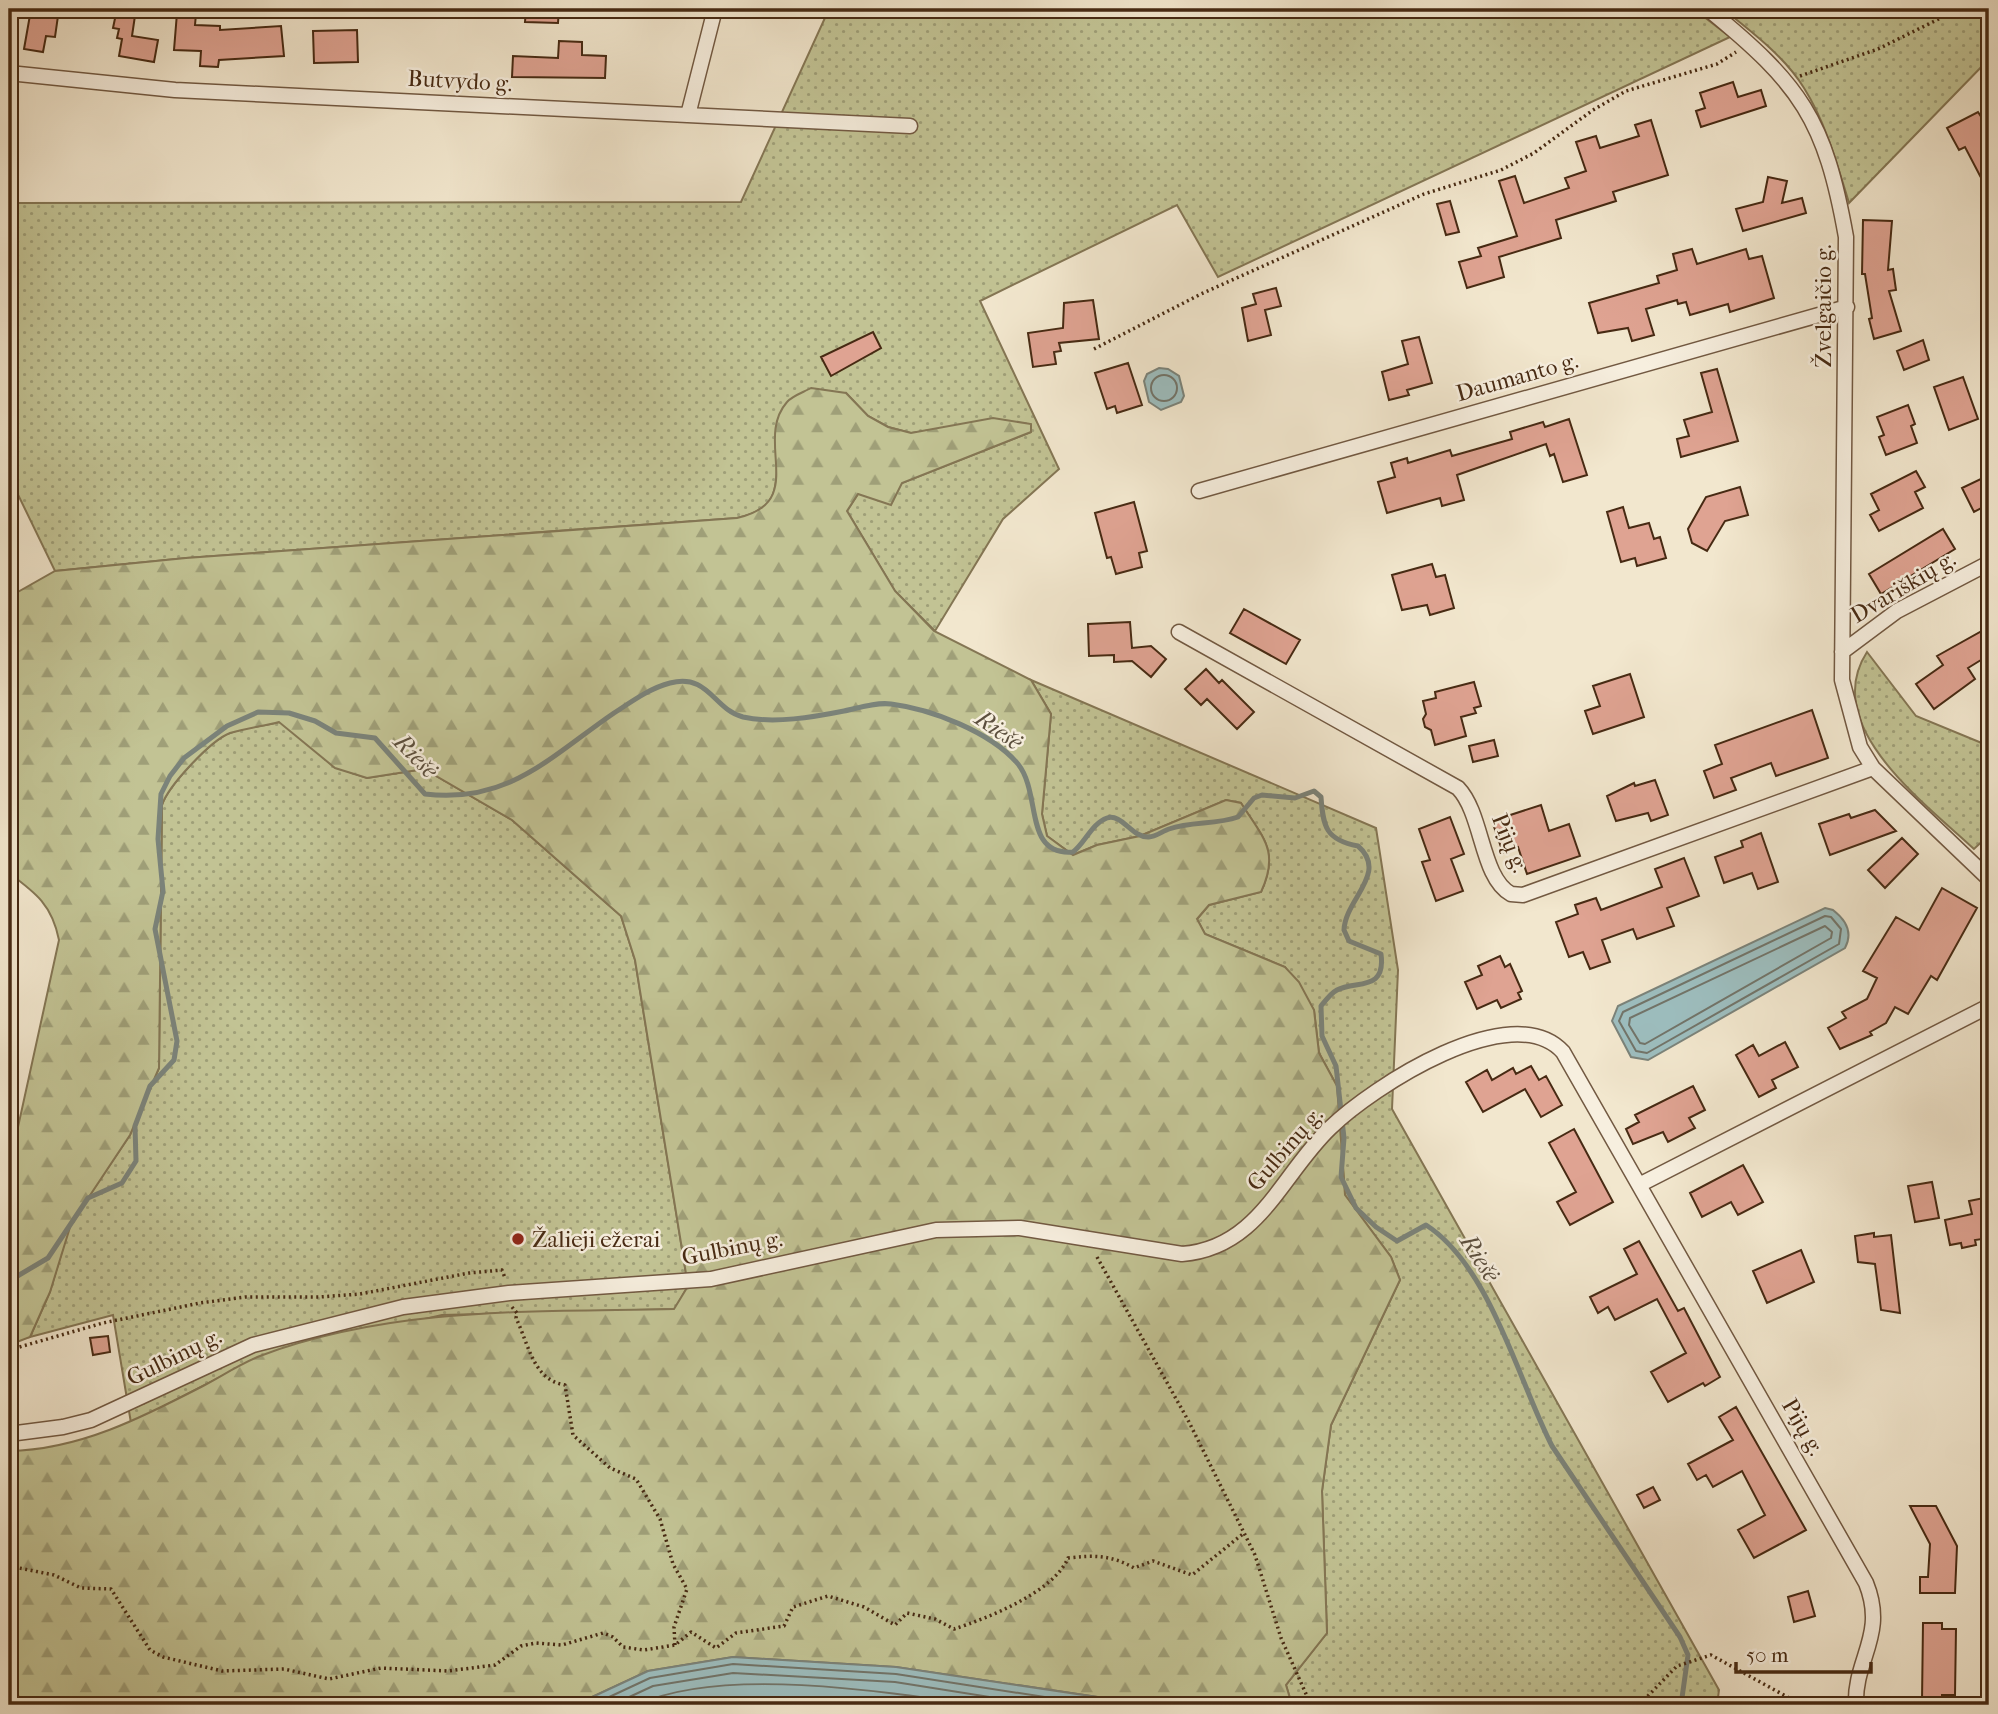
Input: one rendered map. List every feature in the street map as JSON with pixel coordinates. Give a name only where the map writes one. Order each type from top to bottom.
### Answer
[{"type":"street","points":[[688,115],[715,9]]},
{"type":"street","name":"Žvelgaičio g.","points":[[1709,9],[1747,40],[1791,85],[1821,134],[1836,177],[1846,237],[1847,307],[1842,680],[1860,747],[1873,768],[1989,879]]},
{"type":"street","name":"Butvydo g.","points":[[9,73],[176,90],[910,126]]},
{"type":"street","name":"Daumanto g.","points":[[1199,491],[1847,307]]},
{"type":"street","name":"Dvariškių g.","points":[[1842,652],[1897,611],[1989,563]]},
{"type":"street","name":"Pijų g.","points":[[1179,632],[1458,788],[1472,808],[1496,880],[1511,894],[1523,895],[1873,768]]},
{"type":"street","points":[[1639,1185],[1989,1006]]},
{"type":"street","name":"Pijų g.","points":[[1375,1093],[1423,1063],[1467,1044],[1502,1034],[1542,1035],[1563,1052],[1866,1583],[1872,1600],[1874,1628],[1856,1705]]},
{"type":"street","name":"Gulbinų g.","points":[[9,1434],[64,1427],[91,1420],[141,1399],[242,1349],[284,1335],[404,1307],[505,1294],[711,1279],[936,1230],[1020,1228],[1086,1236],[1182,1254],[1205,1252],[1224,1245],[1259,1214],[1330,1127],[1375,1093]]},
{"type":"path","points":[[1791,85],[1801,75],[1878,49],[1959,9]]},
{"type":"path","points":[[1094,349],[1201,294],[1424,194],[1501,170],[1534,153],[1593,110],[1626,91],[1717,64],[1728,59],[1747,40]]},
{"type":"path","points":[[1086,1236],[1188,1422],[1255,1555],[1281,1638],[1311,1705]]},
{"type":"path","points":[[9,1350],[103,1323],[246,1297],[360,1294],[469,1273],[502,1270],[505,1294],[517,1313],[516,1318],[539,1370],[550,1382],[565,1385],[573,1435],[610,1468],[636,1479],[660,1519],[673,1564],[687,1589],[674,1627],[675,1645]]},
{"type":"path","points":[[9,1566],[54,1575],[81,1588],[111,1589],[150,1650],[163,1657],[222,1671],[284,1669],[329,1679],[381,1668],[448,1671],[495,1665],[521,1646],[536,1643],[562,1645],[603,1633],[630,1649],[675,1645],[691,1632],[716,1648],[736,1633],[783,1626],[793,1607],[828,1596],[864,1607],[895,1625],[907,1613],[935,1619],[954,1629],[1037,1592],[1063,1571],[1068,1558],[1096,1554],[1122,1561],[1134,1568],[1153,1561],[1192,1575],[1244,1534]]},
{"type":"path","points":[[1634,1705],[1643,1701],[1677,1666],[1711,1654],[1802,1705]]},
{"type":"green space","points":[[829,9],[1694,9],[1730,37],[1218,277],[1177,205],[980,301],[1059,469],[1003,519],[935,631],[895,591],[847,511],[858,494],[902,483],[1031,432],[945,428],[911,433],[888,427],[868,416],[846,393],[777,461],[774,492],[765,505],[749,515],[737,518],[186,558],[55,571],[9,476],[9,203],[741,202]]},
{"type":"green space","points":[[1723,9],[1989,9],[1989,59],[1849,203],[1825,129],[1804,88],[1777,55]]},
{"type":"green space","points":[[811,388],[846,393],[868,416],[888,427],[911,433],[993,418],[1031,424],[1031,432],[902,483],[891,505],[858,494],[847,511],[895,591],[934,631],[1031,680],[1051,714],[1042,814],[1047,836],[1073,855],[1097,845],[1140,836],[1226,800],[1241,803],[1266,845],[1269,866],[1261,892],[1209,905],[1197,919],[1205,934],[1285,967],[1299,982],[1314,1010],[1319,1053],[1337,1086],[1345,1195],[1391,1257],[1400,1280],[1331,1425],[1322,1491],[1327,1633],[1286,1685],[1292,1705],[1151,1705],[896,1667],[733,1657],[648,1671],[575,1705],[32,1705],[9,1690],[9,1451],[60,1445],[110,1430],[253,1359],[310,1340],[361,1328],[465,1315],[674,1309],[688,1286],[635,960],[621,916],[512,820],[424,769],[367,778],[335,768],[279,722],[236,731],[222,737],[181,776],[162,805],[159,1068],[130,1135],[71,1224],[50,1292],[30,1337],[9,1345],[9,1168],[59,940],[52,918],[42,901],[9,873],[9,597],[55,571],[186,558],[737,518],[758,510],[770,499],[775,485],[775,434],[778,418],[789,400]]},
{"type":"green space","points":[[1867,652],[1916,716],[1989,746],[1989,835],[1974,849],[1906,786],[1884,761],[1867,735],[1857,708],[1856,680]]},
{"type":"green space","points":[[1031,680],[1376,828],[1398,970],[1392,1109],[1719,1690],[1717,1705],[1292,1705],[1286,1685],[1327,1633],[1322,1491],[1331,1425],[1400,1280],[1391,1257],[1345,1195],[1337,1086],[1319,1053],[1314,1010],[1285,967],[1205,934],[1197,919],[1209,905],[1261,892],[1269,866],[1269,855],[1256,826],[1241,803],[1226,800],[1140,836],[1097,845],[1073,855],[1047,836],[1042,814],[1051,714]]},
{"type":"green space","points":[[280,722],[335,767],[367,778],[424,769],[512,820],[621,916],[635,960],[688,1286],[675,1309],[442,1315],[259,1357],[131,1423],[113,1315],[30,1337],[50,1292],[70,1224],[130,1135],[159,1068],[162,805],[181,776],[222,737],[242,729]]},
{"type":"water","points":[[1159,368],[1168,369],[1179,376],[1184,396],[1181,402],[1161,410],[1149,402],[1144,381],[1147,374]]},
{"type":"water","points":[[1825,908],[1833,910],[1845,922],[1848,937],[1845,948],[1648,1060],[1631,1057],[1612,1021],[1618,1006]]},
{"type":"water","points":[[733,1657],[896,1667],[1151,1705],[575,1705],[648,1671]]},
{"type":"building","points":[[40,9],[59,9],[55,37],[46,36],[43,52],[24,49],[30,15],[38,17]]},
{"type":"building","points":[[117,9],[136,9],[132,36],[158,40],[154,62],[119,56],[122,39],[117,38],[119,29],[113,28]]},
{"type":"building","points":[[526,9],[559,9],[558,23],[525,22]]},
{"type":"building","points":[[177,13],[196,14],[195,25],[220,26],[220,30],[281,26],[284,56],[219,60],[218,67],[200,66],[201,51],[174,50]]},
{"type":"building","points":[[357,30],[358,62],[314,63],[313,31]]},
{"type":"building","points":[[559,41],[582,42],[582,55],[606,56],[605,78],[512,77],[513,56],[558,58]]},
{"type":"building","points":[[1733,82],[1738,97],[1761,90],[1766,106],[1701,127],[1696,111],[1705,108],[1700,93]]},
{"type":"building","points":[[1978,112],[1989,129],[1989,193],[1965,147],[1959,150],[1947,128]]},
{"type":"building","points":[[1651,120],[1668,175],[1613,192],[1616,201],[1556,220],[1561,238],[1499,257],[1504,277],[1467,288],[1459,262],[1481,256],[1478,248],[1517,236],[1499,181],[1515,176],[1524,203],[1569,188],[1565,178],[1586,171],[1576,142],[1596,136],[1600,148],[1639,136],[1635,125]]},
{"type":"building","points":[[1768,177],[1787,181],[1782,203],[1802,198],[1806,213],[1743,231],[1736,209],[1763,202]]},
{"type":"building","points":[[1450,201],[1459,232],[1446,235],[1437,204]]},
{"type":"building","points":[[1863,220],[1892,221],[1888,270],[1893,269],[1896,290],[1889,291],[1901,331],[1874,339],[1869,319],[1872,318],[1865,274],[1862,274]]},
{"type":"building","points":[[1692,249],[1697,264],[1746,249],[1749,259],[1762,256],[1774,298],[1730,312],[1728,304],[1690,315],[1686,302],[1678,304],[1677,300],[1646,309],[1654,335],[1632,341],[1628,328],[1598,333],[1589,303],[1659,283],[1657,276],[1677,270],[1673,254]]},
{"type":"building","points":[[1276,288],[1281,306],[1265,310],[1271,335],[1248,341],[1242,308],[1256,304],[1253,294]]},
{"type":"building","points":[[1093,300],[1099,339],[1059,343],[1061,351],[1054,352],[1056,364],[1033,367],[1028,333],[1063,328],[1064,303]]},
{"type":"building","points":[[873,332],[881,348],[831,376],[821,357]]},
{"type":"building","points":[[1419,337],[1432,383],[1407,390],[1409,395],[1389,400],[1382,372],[1408,364],[1402,341]]},
{"type":"building","points":[[1923,340],[1929,360],[1904,370],[1897,351]]},
{"type":"building","points":[[1128,363],[1142,405],[1117,413],[1115,406],[1107,409],[1095,373]]},
{"type":"building","points":[[1717,369],[1738,441],[1681,457],[1677,439],[1689,436],[1684,420],[1712,412],[1701,373]]},
{"type":"building","points":[[1963,377],[1978,419],[1949,430],[1934,387]]},
{"type":"building","points":[[1908,405],[1915,424],[1911,426],[1917,443],[1886,455],[1879,437],[1884,435],[1877,417]]},
{"type":"building","points":[[1569,419],[1587,475],[1563,482],[1554,454],[1550,456],[1546,444],[1457,475],[1464,500],[1442,506],[1440,498],[1387,513],[1378,482],[1395,477],[1391,463],[1407,458],[1408,463],[1450,450],[1452,456],[1512,439],[1510,432],[1543,422],[1545,427]]},
{"type":"building","points":[[1916,471],[1925,487],[1915,492],[1923,508],[1879,531],[1870,515],[1879,510],[1871,494]]},
{"type":"building","points":[[1989,475],[1989,504],[1974,512],[1962,488]]},
{"type":"building","points":[[1740,487],[1748,515],[1725,521],[1707,551],[1692,543],[1688,529],[1706,497]]},
{"type":"building","points":[[1134,502],[1147,551],[1139,553],[1142,567],[1116,574],[1111,557],[1107,558],[1095,513]]},
{"type":"building","points":[[1623,507],[1629,528],[1649,523],[1654,539],[1660,537],[1666,558],[1637,566],[1635,558],[1621,562],[1607,512]]},
{"type":"building","points":[[1943,529],[1955,549],[1881,594],[1869,574]]},
{"type":"building","points":[[1432,564],[1436,577],[1445,575],[1454,608],[1430,615],[1427,605],[1402,610],[1392,575]]},
{"type":"building","points":[[1244,609],[1300,640],[1286,664],[1230,633]]},
{"type":"building","points":[[1130,622],[1132,648],[1151,646],[1166,659],[1151,677],[1132,661],[1114,662],[1114,655],[1089,656],[1088,624]]},
{"type":"building","points":[[1989,627],[1989,655],[1968,668],[1975,679],[1934,709],[1916,684],[1943,665],[1937,656]]},
{"type":"building","points":[[1206,669],[1219,683],[1222,680],[1254,712],[1237,729],[1207,699],[1201,705],[1185,689]]},
{"type":"building","points":[[1630,674],[1644,717],[1593,734],[1585,711],[1600,706],[1593,686]]},
{"type":"building","points":[[1474,682],[1481,706],[1474,708],[1476,713],[1461,717],[1466,736],[1435,745],[1431,730],[1425,727],[1423,701],[1436,698],[1435,692]]},
{"type":"building","points":[[1812,710],[1828,758],[1776,776],[1771,763],[1731,778],[1736,790],[1714,798],[1704,771],[1722,764],[1715,745]]},
{"type":"building","points":[[1494,740],[1498,756],[1473,762],[1469,746]]},
{"type":"building","points":[[1655,780],[1668,815],[1651,821],[1648,813],[1616,821],[1607,796],[1634,783],[1635,786]]},
{"type":"building","points":[[1541,805],[1549,831],[1569,824],[1580,856],[1527,874],[1518,847],[1503,853],[1492,821]]},
{"type":"building","points":[[1875,810],[1896,831],[1830,855],[1819,824],[1849,814],[1851,818]]},
{"type":"building","points":[[1450,817],[1464,854],[1451,859],[1463,891],[1436,901],[1422,862],[1430,860],[1419,829]]},
{"type":"building","points":[[1761,833],[1778,882],[1758,889],[1752,873],[1724,883],[1715,857],[1743,847],[1741,841]]},
{"type":"building","points":[[1902,838],[1918,854],[1885,888],[1868,870]]},
{"type":"building","points":[[1684,858],[1699,896],[1667,908],[1674,926],[1637,939],[1633,929],[1602,940],[1610,962],[1590,969],[1583,952],[1569,957],[1556,922],[1578,914],[1575,905],[1596,898],[1601,910],[1662,887],[1655,869]]},
{"type":"building","points":[[1942,888],[1977,908],[1937,980],[1931,976],[1908,1014],[1895,1007],[1886,1023],[1870,1032],[1872,1035],[1840,1049],[1828,1028],[1846,1018],[1842,1012],[1867,999],[1877,978],[1863,971],[1896,917],[1919,930]]},
{"type":"building","points":[[1500,956],[1505,967],[1510,964],[1522,991],[1518,993],[1521,999],[1501,1008],[1497,1000],[1477,1009],[1465,982],[1482,975],[1478,966]]},
{"type":"building","points":[[1785,1042],[1798,1067],[1772,1080],[1776,1088],[1759,1097],[1736,1055],[1753,1045],[1759,1056]]},
{"type":"building","points":[[1531,1066],[1539,1080],[1546,1076],[1562,1105],[1541,1117],[1525,1089],[1483,1112],[1466,1082],[1487,1070],[1492,1080],[1513,1068],[1516,1074]]},
{"type":"building","points":[[1693,1086],[1705,1110],[1689,1118],[1695,1128],[1668,1142],[1663,1132],[1633,1144],[1626,1129],[1639,1122],[1635,1115]]},
{"type":"building","points":[[1574,1129],[1613,1202],[1570,1225],[1557,1202],[1576,1192],[1549,1143]]},
{"type":"building","points":[[1743,1165],[1763,1202],[1738,1215],[1731,1202],[1702,1217],[1690,1193]]},
{"type":"building","points":[[1932,1182],[1939,1218],[1915,1222],[1908,1186]]},
{"type":"building","points":[[1989,1197],[1989,1238],[1975,1240],[1976,1245],[1962,1248],[1961,1243],[1950,1245],[1945,1220],[1972,1214],[1969,1201]]},
{"type":"building","points":[[1874,1233],[1874,1237],[1891,1235],[1900,1313],[1881,1310],[1875,1264],[1858,1262],[1855,1236]]},
{"type":"building","points":[[1639,1241],[1678,1311],[1684,1308],[1720,1377],[1668,1402],[1651,1372],[1686,1353],[1657,1299],[1615,1320],[1608,1307],[1598,1313],[1590,1297],[1637,1274],[1624,1249]]},
{"type":"building","points":[[1801,1250],[1814,1282],[1767,1303],[1753,1271]]},
{"type":"building","points":[[108,1336],[110,1352],[93,1355],[90,1338]]},
{"type":"building","points":[[1736,1407],[1806,1530],[1754,1558],[1738,1530],[1765,1515],[1742,1471],[1713,1487],[1706,1475],[1697,1480],[1688,1464],[1733,1440],[1719,1417]]},
{"type":"building","points":[[1653,1487],[1660,1500],[1644,1508],[1637,1495]]},
{"type":"building","points":[[1910,1506],[1936,1506],[1957,1546],[1955,1593],[1920,1593],[1920,1577],[1928,1577],[1930,1544]]},
{"type":"building","points":[[1808,1591],[1815,1616],[1794,1622],[1788,1597]]},
{"type":"building","points":[[1923,1623],[1942,1623],[1942,1629],[1956,1629],[1955,1695],[1942,1695],[1942,1701],[1922,1701]]},
{"type":"waterway","name":"Riešė","points":[[9,1281],[48,1258],[88,1198],[122,1183],[136,1161],[135,1126],[150,1086],[174,1060],[177,1041],[155,929],[163,891],[158,839],[161,794],[170,776],[184,758],[227,726],[258,712],[289,713],[315,721],[336,733],[375,738],[425,794],[455,795],[481,792],[527,773],[634,700],[670,683],[694,683],[733,713],[755,719],[781,720],[891,704],[924,711],[959,724],[1006,752],[1018,764],[1025,777],[1040,834],[1047,844],[1057,851],[1073,852],[1097,824],[1107,818],[1118,819],[1137,834],[1151,837],[1186,825],[1238,817],[1254,798],[1262,795],[1295,798],[1314,791],[1321,797],[1328,831],[1339,840],[1358,846],[1366,856],[1369,866],[1363,886],[1346,919],[1344,930],[1349,941],[1381,954],[1379,974],[1374,979],[1337,990],[1321,1006],[1322,1036],[1336,1066],[1344,1138],[1341,1177],[1356,1208],[1376,1227],[1397,1241],[1426,1225],[1448,1244],[1468,1268],[1500,1326],[1552,1446],[1680,1637],[1688,1655],[1681,1705]]},
{"type":"place","name":"Žalieji ežerai","points":[[518,1239]]}]
